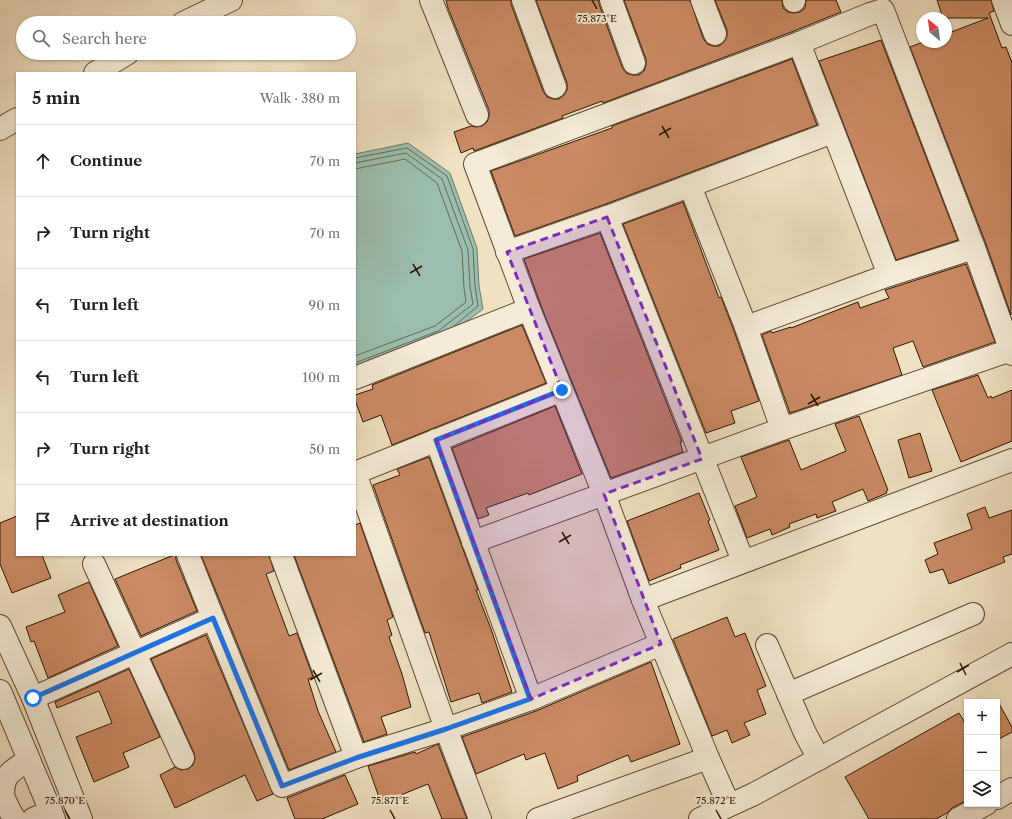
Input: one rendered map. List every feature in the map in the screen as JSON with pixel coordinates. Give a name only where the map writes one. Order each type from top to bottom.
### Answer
[{"type":"street","points":[[198,16],[231,0]]},
{"type":"street","points":[[431,0],[477,115]]},
{"type":"street","points":[[523,0],[555,87]]},
{"type":"street","points":[[611,0],[634,62]]},
{"type":"street","points":[[702,0],[715,34]]},
{"type":"street","points":[[1003,0],[1012,24]]},
{"type":"street","points":[[473,542],[604,494],[702,459],[782,429],[1011,352],[974,248],[883,10],[799,43],[475,164],[507,252],[604,494],[643,600],[729,805]]},
{"type":"street","points":[[799,43],[889,276]]},
{"type":"street","points":[[97,72],[116,60]]},
{"type":"street","points":[[0,129],[16,120]]},
{"type":"street","points":[[507,252],[607,217],[833,132]]},
{"type":"street","points":[[690,186],[746,327],[782,429]]},
{"type":"street","points":[[607,217],[743,561]]},
{"type":"street","points":[[746,327],[889,276],[974,248]]},
{"type":"street","points":[[356,378],[529,309]]},
{"type":"street","points":[[356,473],[562,390]]},
{"type":"street","points":[[436,440],[530,699]]},
{"type":"street","points":[[643,600],[1012,460]]},
{"type":"street","points":[[356,476],[446,729],[480,819]]},
{"type":"street","points":[[188,556],[282,786],[356,758],[446,729],[530,699],[661,644]]},
{"type":"street","points":[[281,556],[356,758]]},
{"type":"street","points":[[94,564],[183,758]]},
{"type":"street","points":[[788,694],[973,614]]},
{"type":"street","points":[[33,698],[213,618]]},
{"type":"street","points":[[0,626],[33,698],[81,819]]},
{"type":"street","points":[[767,645],[805,733],[819,759]]},
{"type":"street","points":[[700,819],[754,794],[1012,654]]},
{"type":"street","points":[[0,691],[29,760],[46,816]]},
{"type":"street","points":[[538,819],[708,758]]},
{"type":"street","points":[[15,819],[11,815],[0,785],[3,778],[9,772],[29,760]]},
{"type":"street","points":[[1000,796],[1012,789]]},
{"type":"street","points":[[962,818],[981,807]]},
{"type":"highlighted area","points":[[607,217],[702,459],[604,494],[661,644],[531,699],[436,440],[562,390],[507,252]]},
{"type":"water","points":[[408,143],[450,173],[477,248],[479,286],[483,309],[443,339],[356,372],[356,154]]},
{"type":"building","points":[[446,0],[511,0],[511,4],[543,91],[547,97],[553,99],[559,99],[564,95],[567,90],[567,83],[536,0],[599,0],[599,4],[622,67],[626,73],[632,75],[639,75],[644,71],[646,59],[624,0],[690,0],[703,38],[707,44],[713,46],[719,46],[724,42],[727,36],[727,30],[715,0],[782,0],[783,8],[788,12],[794,13],[800,12],[805,8],[806,0],[836,0],[841,12],[603,103],[602,101],[562,116],[563,118],[474,151],[473,148],[461,153],[454,132],[471,126],[482,126],[487,122],[489,110]]},
{"type":"building","points":[[937,0],[991,0],[994,11],[989,13],[1002,48],[1006,47],[1012,63],[1011,315],[986,244],[910,47],[916,45],[916,48],[952,48],[952,32],[988,18],[952,18],[952,12],[941,12]]},
{"type":"building","points":[[881,40],[958,240],[896,260],[819,61]]},
{"type":"building","points":[[792,59],[817,125],[603,205],[515,236],[491,171],[612,128],[612,126]]},
{"type":"building","points":[[683,202],[719,298],[721,297],[734,331],[759,401],[731,411],[735,423],[706,433],[623,224]]},
{"type":"building","points":[[600,233],[682,442],[680,442],[683,452],[611,478],[543,311],[524,259]]},
{"type":"building","points":[[966,264],[995,342],[923,367],[913,341],[893,348],[902,375],[790,413],[762,335],[771,331],[772,333],[791,328],[858,302],[860,308],[889,298],[885,290]]},
{"type":"building","points":[[522,325],[546,383],[392,445],[381,415],[363,422],[356,403],[356,395],[373,389],[372,385]]},
{"type":"building","points":[[978,375],[988,398],[991,396],[992,398],[1012,390],[1012,441],[961,462],[932,390]]},
{"type":"building","points":[[555,406],[582,474],[529,495],[528,493],[486,508],[489,515],[478,519],[452,448]]},
{"type":"building","points":[[859,416],[888,490],[886,491],[887,493],[868,501],[863,489],[832,502],[836,511],[817,518],[816,514],[789,524],[790,527],[772,535],[770,529],[747,538],[735,506],[757,497],[741,457],[789,440],[801,470],[846,451],[835,424]]},
{"type":"building","points":[[920,433],[932,471],[909,478],[898,440]]},
{"type":"building","points":[[429,457],[478,590],[476,590],[512,692],[482,703],[479,693],[451,702],[429,632],[425,633],[373,485],[400,475],[397,469]]},
{"type":"building","points":[[699,493],[710,520],[708,521],[719,550],[680,565],[681,568],[649,581],[627,521]]},
{"type":"building","points":[[985,507],[989,518],[1012,510],[1012,554],[1003,557],[1005,562],[949,584],[943,569],[930,573],[925,560],[938,554],[934,543],[972,529],[967,514]]},
{"type":"building","points":[[16,516],[16,556],[42,556],[51,578],[12,593],[0,564],[0,523]]},
{"type":"building","points":[[360,523],[393,617],[387,620],[392,635],[389,637],[402,674],[411,707],[381,717],[387,734],[364,742],[294,556],[356,556],[356,525]]},
{"type":"building","points":[[172,556],[176,556],[176,560],[197,611],[141,636],[115,579]]},
{"type":"building","points":[[201,556],[269,556],[274,571],[266,574],[289,636],[297,633],[313,677],[308,679],[318,711],[336,752],[289,770]]},
{"type":"building","points":[[89,582],[118,646],[48,678],[34,641],[31,642],[26,627],[65,612],[58,595]]},
{"type":"building","points":[[727,617],[735,637],[745,633],[766,686],[757,690],[766,714],[744,723],[750,735],[732,743],[727,730],[712,736],[673,639]]},
{"type":"building","points":[[206,635],[273,794],[257,801],[245,775],[175,808],[160,775],[175,767],[181,770],[188,769],[193,765],[195,759],[194,753],[151,659]]},
{"type":"building","points":[[651,662],[680,744],[631,762],[628,755],[577,776],[578,781],[558,789],[545,753],[526,760],[524,754],[476,774],[462,737],[536,711]]},
{"type":"building","points":[[129,669],[160,737],[123,753],[129,767],[94,782],[76,737],[112,723],[99,691],[57,708],[55,702]]},
{"type":"building","points":[[1000,705],[1012,727],[1012,732],[1000,738]]},
{"type":"building","points":[[959,713],[964,721],[964,802],[936,819],[869,819],[845,777]]},
{"type":"building","points":[[438,744],[467,819],[442,819],[428,784],[381,803],[368,766],[415,752],[416,754]]},
{"type":"building","points":[[345,775],[358,804],[322,819],[295,819],[287,798]]},
{"type":"route","points":[[33,698],[213,618],[282,786],[356,758],[446,729],[530,699],[436,440],[562,390]]}]
